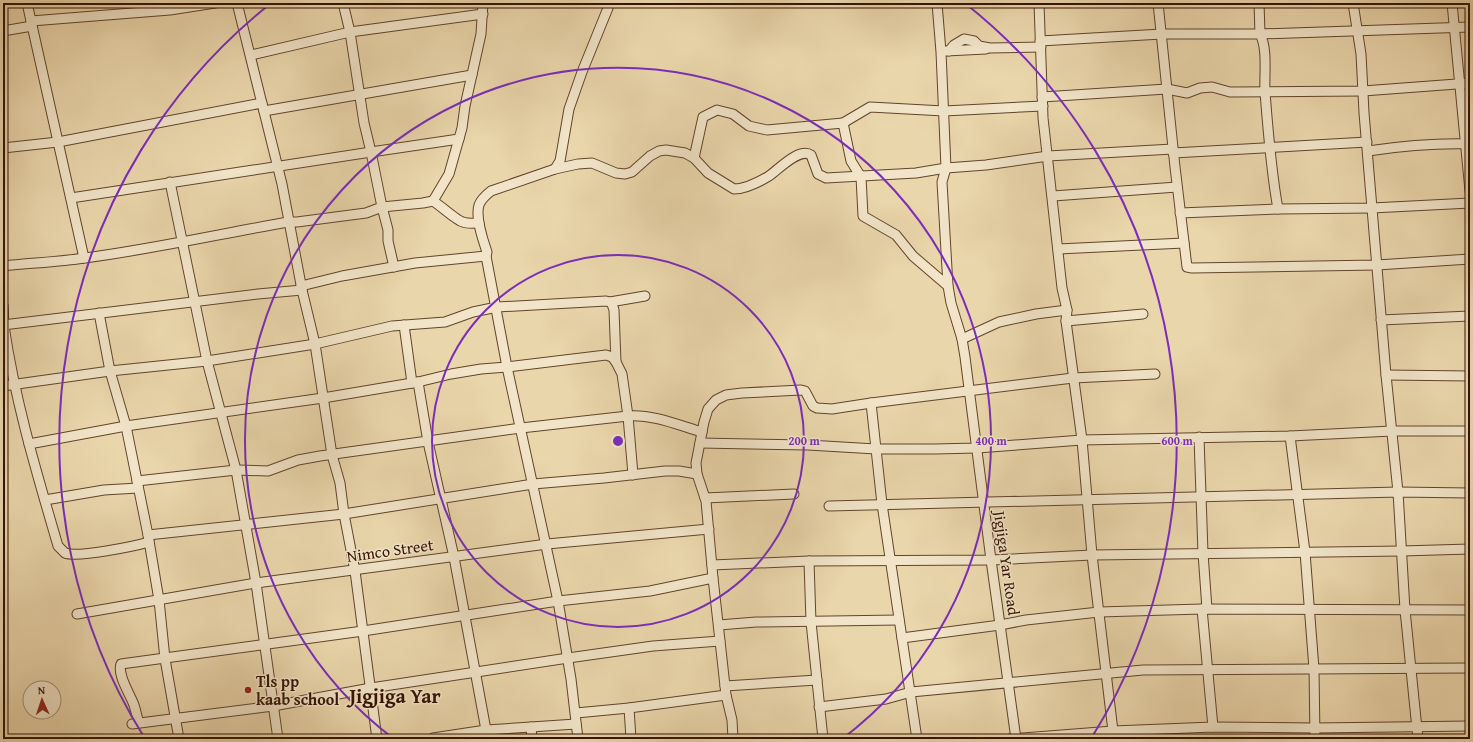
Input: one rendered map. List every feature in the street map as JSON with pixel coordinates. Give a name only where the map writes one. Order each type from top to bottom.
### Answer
[{"type":"street","points":[[27,3],[84,258]]},
{"type":"street","points":[[3,31],[31,24],[170,10],[215,3]]},
{"type":"street","points":[[237,3],[278,166],[301,288],[315,344],[332,455],[340,483],[344,514],[355,571],[377,739]]},
{"type":"street","points":[[343,3],[350,32],[360,94],[382,207],[388,230],[388,241],[394,267]]},
{"type":"street","points":[[433,201],[449,174],[462,128],[465,106],[481,34],[483,3]]},
{"type":"street","points":[[555,169],[560,161],[569,108],[610,3]]},
{"type":"street","name":"Jigjiga Yar Road","points":[[937,3],[945,51],[944,111],[946,168],[942,182],[948,286],[962,339],[991,560],[1009,682],[1014,739]]},
{"type":"street","points":[[1039,3],[1042,102],[1062,288],[1067,310],[1066,321],[1082,440],[1092,555],[1113,731]]},
{"type":"street","points":[[1158,3],[1186,267],[1377,265],[1470,259]]},
{"type":"street","points":[[1259,3],[1260,34],[1264,42],[1265,92],[1274,184],[1278,209]]},
{"type":"street","points":[[1353,3],[1361,54],[1381,320],[1398,492],[1405,610],[1418,739]]},
{"type":"street","points":[[1452,3],[1459,84],[1468,144],[1470,191]]},
{"type":"street","points":[[250,55],[350,32],[483,14]]},
{"type":"street","points":[[945,51],[964,39],[974,41],[979,46],[990,48],[1162,34],[1260,34],[1470,27]]},
{"type":"street","points":[[3,148],[58,142],[263,107],[360,94],[472,75]]},
{"type":"street","points":[[694,158],[702,117],[717,110],[733,114],[749,126],[767,130],[843,123],[870,107],[944,111],[1167,89],[1187,93],[1200,88],[1212,87],[1230,92],[1363,92],[1470,83]]},
{"type":"street","points":[[843,123],[851,161],[861,177],[863,216],[896,235],[913,256],[948,286]]},
{"type":"street","points":[[71,198],[459,138]]},
{"type":"street","points":[[578,739],[568,658],[558,601],[547,544],[507,367],[497,307],[486,256],[487,252],[479,223],[479,206],[483,198],[491,191],[555,169],[578,164],[592,163],[616,173],[625,174],[632,172],[650,156],[659,151],[666,150],[685,153],[694,158],[708,173],[734,189],[746,188],[768,177],[792,158],[802,153],[808,153],[811,155],[818,174],[826,178],[916,173],[1048,156],[1271,148],[1468,144]]},
{"type":"street","points":[[170,182],[207,361],[236,470],[256,584],[272,706],[278,739]]},
{"type":"street","points":[[1053,196],[1177,188]]},
{"type":"street","points":[[3,266],[84,258],[289,222],[366,213],[382,207],[433,201],[463,223],[479,223]]},
{"type":"street","points":[[1180,212],[1372,208],[1470,203]]},
{"type":"street","points":[[1058,249],[1184,243]]},
{"type":"street","points":[[4,325],[301,288],[415,263],[486,256]]},
{"type":"street","points":[[3,386],[110,371],[207,361],[315,344],[371,330],[404,325],[446,322],[474,312],[497,307],[610,302],[645,296]]},
{"type":"street","points":[[610,302],[614,310],[616,362]]},
{"type":"street","points":[[3,305],[4,325],[15,384],[29,444],[58,546],[65,553],[75,555],[134,546],[149,538],[344,514],[533,484],[665,471],[679,471],[696,474]]},
{"type":"street","points":[[962,339],[999,322],[1036,314],[1067,310]]},
{"type":"street","points":[[99,313],[110,371],[126,426],[149,538],[159,600],[165,659],[179,739]]},
{"type":"street","points":[[1066,321],[1143,314]]},
{"type":"street","points":[[1381,320],[1470,316]]},
{"type":"street","points":[[404,325],[415,383],[454,556],[486,730]]},
{"type":"street","points":[[29,444],[126,426],[222,414],[415,383],[451,374],[481,369],[599,355],[612,357],[622,374],[628,416],[633,475]]},
{"type":"street","points":[[733,739],[732,720],[726,690],[720,641],[705,498],[696,474],[696,463],[708,408],[716,400],[726,395],[742,393],[801,390],[805,391],[813,406],[817,408],[832,409],[1073,378],[1155,374]]},
{"type":"street","points":[[1386,375],[1470,376]]},
{"type":"street","points":[[871,403],[882,504],[892,562],[917,739]]},
{"type":"street","points":[[45,500],[138,484],[236,470],[268,471],[298,460],[332,455],[521,428],[628,416],[642,415],[653,417],[702,432]]},
{"type":"street","points":[[700,443],[876,448],[977,448],[1082,440],[1290,436],[1392,431],[1470,431]]},
{"type":"street","points":[[1290,436],[1305,552],[1314,669],[1314,739]]},
{"type":"street","points":[[1199,437],[1204,609],[1213,727]]},
{"type":"street","points":[[829,506],[1398,492],[1470,493]]},
{"type":"street","points":[[705,498],[794,494]]},
{"type":"street","name":"Nimco Street","points":[[77,614],[256,584],[454,556],[547,544],[709,528]]},
{"type":"street","points":[[712,565],[809,561],[892,562],[991,560],[1092,555],[1470,549]]},
{"type":"street","points":[[809,561],[811,622],[823,739]]},
{"type":"street","points":[[713,578],[650,591],[558,601],[363,631],[121,664],[119,668],[120,674],[135,706],[135,724],[176,720],[272,706],[371,688],[568,658],[653,646],[720,641]]},
{"type":"street","points":[[902,638],[1000,625],[1026,620],[1099,612],[1204,609],[1470,610]]},
{"type":"street","points":[[719,625],[756,622],[899,620]]},
{"type":"street","points":[[820,707],[886,699],[911,692],[1107,672],[1143,670],[1470,668]]},
{"type":"street","points":[[576,714],[629,708],[726,690],[817,680]]},
{"type":"street","points":[[629,708],[631,739]]},
{"type":"street","points":[[431,739],[486,730],[576,724]]},
{"type":"street","points":[[1014,739],[1113,731],[1128,735],[1213,727],[1315,728],[1470,726]]},
{"type":"street","points":[[531,727],[532,739]]},
{"type":"place","name":"Tls pp kaab school","points":[[248,690]]},
{"type":"district","name":"Jigjiga Yar","points":[[395,696]]}]
